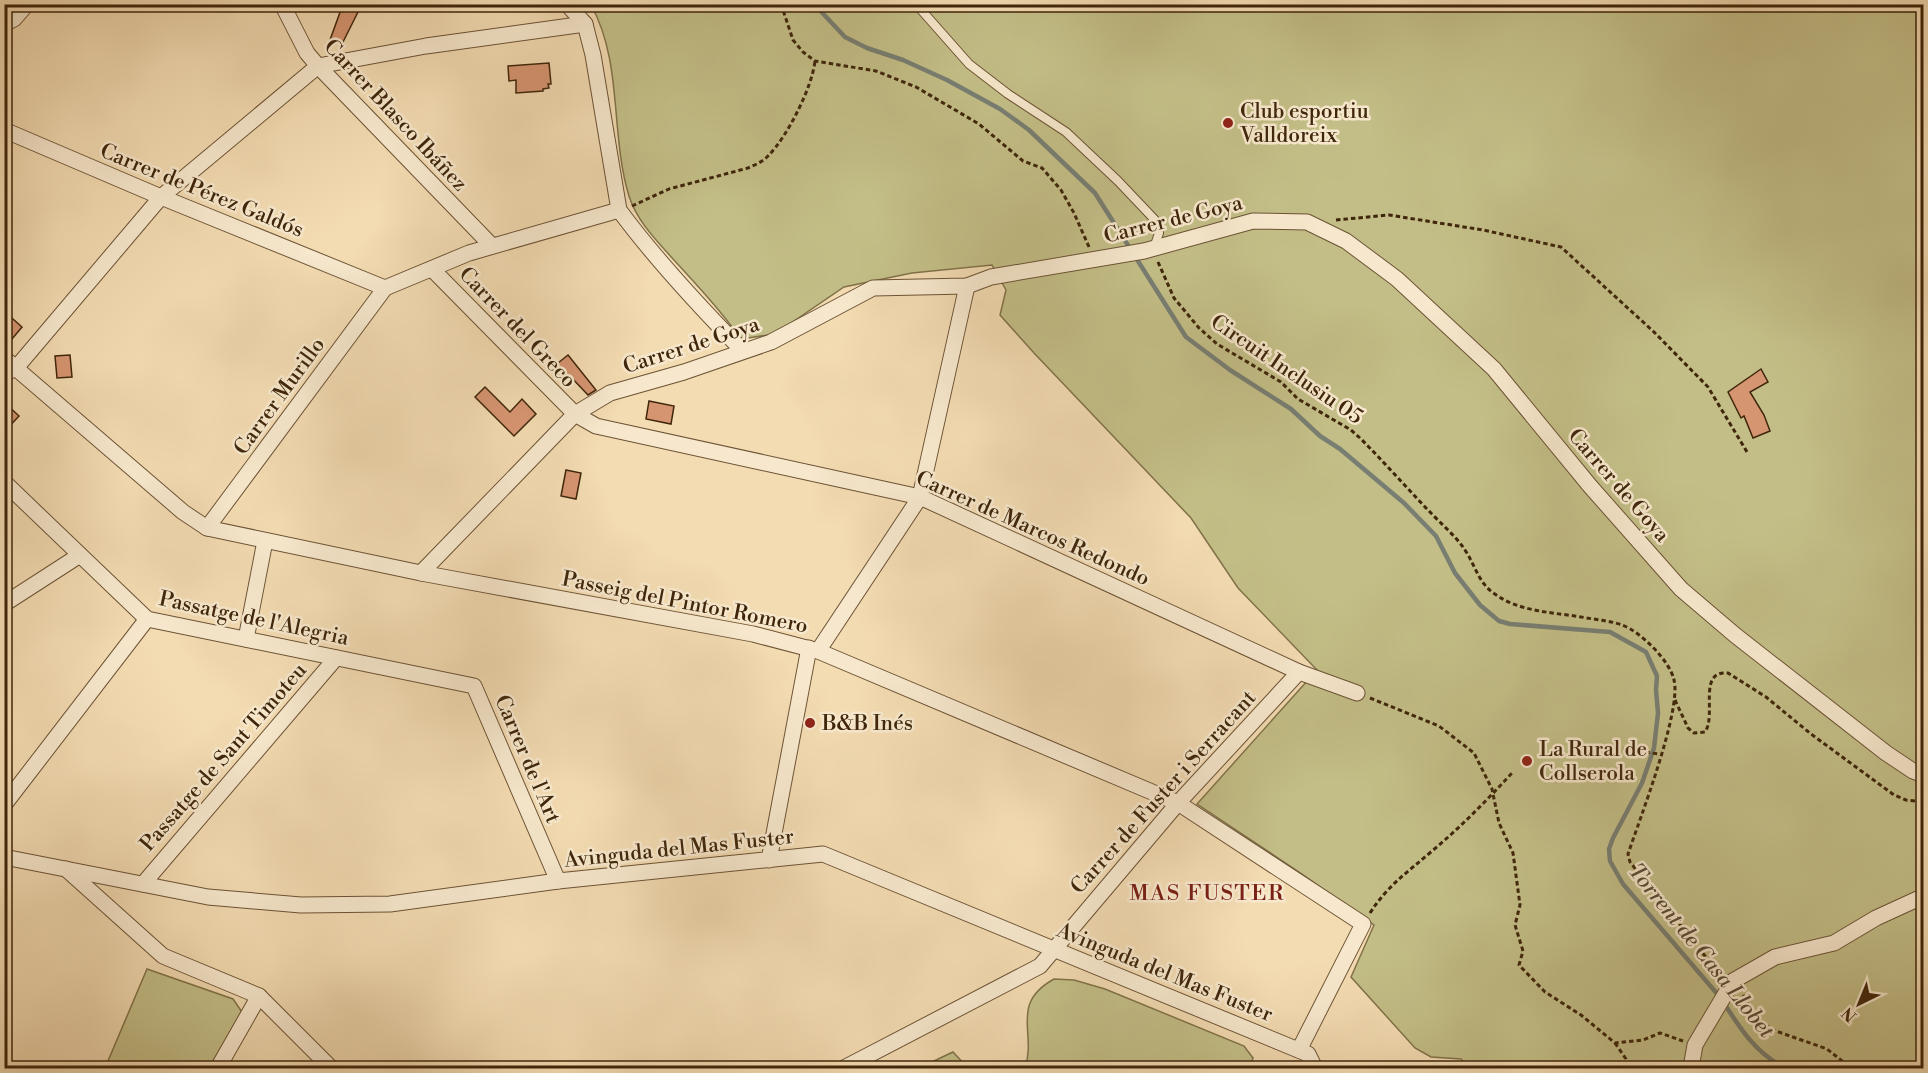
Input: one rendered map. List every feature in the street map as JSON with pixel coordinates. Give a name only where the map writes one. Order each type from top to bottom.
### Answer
[{"type":"street","points":[[4,24],[14,19],[27,4]]},
{"type":"street","name":"Carrer Blasco Ibáñez","points":[[282,4],[307,53],[318,66],[492,246]]},
{"type":"street","points":[[567,4],[585,24],[599,87],[619,210],[634,232],[711,319],[742,350]]},
{"type":"street","points":[[8,366],[161,198],[318,66],[426,46],[585,24]]},
{"type":"street","name":"Carrer de Pérez Galdós","points":[[4,130],[161,198],[385,288]]},
{"type":"street","points":[[385,288],[492,246],[619,210]]},
{"type":"street","name":"Carrer de Goya","points":[[422,573],[575,414],[610,393],[684,372],[742,350],[771,342],[873,288],[968,286],[992,277],[1149,250],[1253,221],[1307,222],[1346,241],[1397,279],[1494,369],[1590,486],[1681,589],[1735,635],[1886,753],[1923,775]]},
{"type":"street","name":"Carrer del Greco","points":[[432,268],[575,414]]},
{"type":"street","points":[[769,860],[814,650],[920,497],[968,286]]},
{"type":"street","name":"Carrer Murillo","points":[[207,528],[385,288]]},
{"type":"street","name":"Passeig del Pintor Romero","points":[[8,366],[183,512],[207,528],[265,542],[422,573],[753,634],[814,650],[1178,803],[1363,924]]},
{"type":"street","name":"Carrer de Marcos Redondo","points":[[575,414],[596,426],[920,497],[1299,672],[1357,693]]},
{"type":"street","name":"Passatge de l'Alegria","points":[[4,482],[147,619],[474,686]]},
{"type":"street","points":[[246,639],[265,542]]},
{"type":"street","points":[[4,604],[80,555]]},
{"type":"street","points":[[4,805],[147,619]]},
{"type":"street","name":"Passatge de Sant Timoteu","points":[[143,884],[336,658]]},
{"type":"street","name":"Carrer de Fuster i Serracant","points":[[844,1068],[1040,966],[1178,803],[1299,672]]},
{"type":"street","name":"Carrer de l'Art","points":[[474,686],[558,881]]},
{"type":"street","name":"Avinguda del Mas Fuster","points":[[4,857],[208,897],[301,905],[390,904],[558,881],[823,854],[1299,1050],[1308,1054],[1315,1068]]},
{"type":"street","points":[[66,869],[163,956],[259,996],[331,1068]]},
{"type":"street","points":[[1691,1068],[1695,1046],[1733,981],[1775,957],[1834,943],[1876,918],[1923,896]]},
{"type":"street","points":[[1299,1050],[1363,924]]},
{"type":"street","points":[[218,1068],[259,996]]},
{"type":"lane","points":[[916,4],[969,64],[1066,132],[1155,220],[1159,233],[1149,250]]},
{"type":"path","points":[[781,4],[793,40],[815,61],[876,71],[897,78],[967,117],[990,132],[1023,161],[1041,168],[1061,190],[1095,260]]},
{"type":"path","points":[[619,210],[637,205],[669,189],[759,163],[774,148],[792,121],[813,76],[815,61]]},
{"type":"path","points":[[1307,222],[1389,215],[1562,247],[1654,332],[1708,387],[1747,452]]},
{"type":"path","name":"Circuit Inclusiu 05","points":[[1149,250],[1174,298],[1199,328],[1216,344],[1281,382],[1298,399],[1351,430],[1360,438],[1465,550],[1482,582],[1492,592],[1509,602],[1534,609],[1614,623],[1629,628],[1648,644],[1670,670],[1675,684],[1674,698],[1671,719],[1628,854],[1630,862],[1709,960],[1733,981],[1756,1018],[1773,1030],[1827,1050],[1851,1068]]},
{"type":"path","points":[[1674,698],[1688,728],[1694,733],[1704,732],[1708,728],[1710,715],[1710,681],[1714,675],[1721,672],[1728,673],[1766,697],[1811,734],[1894,795],[1906,800],[1923,802]]},
{"type":"path","points":[[1357,693],[1439,726],[1474,753],[1493,794],[1499,823],[1513,853],[1520,905],[1515,924],[1523,951],[1519,965],[1545,993],[1581,1015],[1615,1043],[1626,1059],[1627,1068]]},
{"type":"path","points":[[1623,749],[1658,754]]},
{"type":"path","points":[[1363,924],[1378,900],[1403,873],[1431,852],[1512,773]]},
{"type":"path","points":[[1615,1043],[1643,1040],[1660,1033],[1695,1046]]},
{"type":"shaded area","points":[[591,5],[1923,5],[1923,1068],[1469,1068],[1461,1059],[1431,1057],[1415,1048],[1351,977],[1374,925],[1197,804],[1317,670],[1238,588],[1191,518],[1000,315],[1006,290],[992,265],[912,273],[844,287],[775,334],[741,339],[654,237],[632,205],[623,172],[608,50]]},
{"type":"shaded area","points":[[147,969],[233,999],[242,1012],[209,1068],[105,1068]]},
{"type":"shaded area","points":[[1054,979],[1074,980],[1105,989],[1244,1046],[1253,1058],[1250,1068],[1025,1068],[1028,1055],[1028,1009],[1040,989]]},
{"type":"shaded area","points":[[953,1052],[968,1068],[919,1068]]},
{"type":"building","points":[[343,4],[362,4],[343,42],[330,40]]},
{"type":"building","points":[[549,63],[551,84],[548,84],[549,88],[543,91],[516,93],[516,80],[509,81],[508,66]]},
{"type":"building","points":[[4,311],[22,327],[12,339],[4,332]]},
{"type":"building","points":[[70,355],[72,377],[57,378],[55,356]]},
{"type":"building","points":[[568,355],[596,390],[588,395],[570,376],[565,380],[553,367]]},
{"type":"building","points":[[1761,369],[1768,382],[1750,392],[1764,415],[1770,431],[1753,438],[1744,416],[1741,418],[1728,392]]},
{"type":"building","points":[[485,387],[510,412],[522,399],[536,414],[514,436],[475,397]]},
{"type":"building","points":[[649,401],[674,406],[671,424],[646,419]]},
{"type":"building","points":[[4,402],[19,416],[4,432]]},
{"type":"building","points":[[566,470],[581,473],[576,499],[561,496]]},
{"type":"waterway","name":"Torrent de Casa Llobet","points":[[814,4],[845,37],[947,80],[1000,109],[1029,130],[1095,193],[1186,337],[1230,370],[1291,409],[1320,436],[1340,449],[1404,503],[1436,536],[1455,573],[1480,605],[1499,621],[1510,624],[1610,632],[1646,652],[1657,676],[1658,713],[1654,748],[1642,783],[1613,838],[1609,849],[1610,861],[1623,884],[1719,996]]},
{"type":"waterway","name":"Torrent de Casa Llobet","points":[[1724,1003],[1757,1048],[1785,1068]]},
{"type":"place","name":"Club esportiu Valldoreix","points":[[1228,123]]},
{"type":"place","name":"B&B Inés","points":[[810,723]]},
{"type":"place","name":"La Rural de Collserola","points":[[1527,761]]},
{"type":"district","name":"MAS FUSTER","points":[[1207,892]]}]
